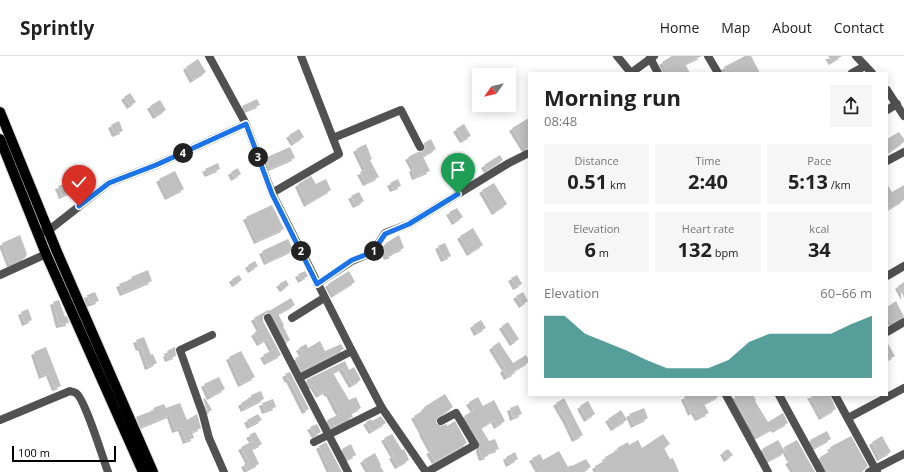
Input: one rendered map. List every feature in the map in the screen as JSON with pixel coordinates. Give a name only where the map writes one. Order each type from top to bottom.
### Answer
[{"type":"main road","points":[[0,112],[57,252],[153,472]]},
{"type":"main road","points":[[0,139],[46,254],[143,472]]},
{"type":"street","points":[[209,56],[246,124],[272,194],[324,298],[382,408],[427,472],[476,445],[456,413],[440,421]]},
{"type":"street","points":[[272,194],[339,154],[301,56]]},
{"type":"street","points":[[617,56],[630,72]]},
{"type":"street","points":[[708,56],[717,72]]},
{"type":"street","points":[[856,56],[871,72]]},
{"type":"street","points":[[632,72],[652,57],[658,72]]},
{"type":"street","points":[[854,72],[865,66]]},
{"type":"street","points":[[888,91],[904,116]]},
{"type":"street","points":[[888,109],[897,104]]},
{"type":"street","points":[[333,138],[401,110],[420,147]]},
{"type":"street","points":[[39,234],[49,230],[109,183],[156,165],[246,124]]},
{"type":"street","points":[[888,160],[904,152]]},
{"type":"street","points":[[317,284],[352,260],[373,252],[385,234],[409,224],[509,163],[528,154]]},
{"type":"street","points":[[0,275],[46,254]]},
{"type":"street","points":[[888,275],[904,266]]},
{"type":"street","points":[[292,318],[324,298]]},
{"type":"street","points":[[268,318],[348,472]]},
{"type":"street","points":[[888,331],[904,322]]},
{"type":"street","points":[[212,335],[180,350],[203,415],[209,438],[224,472]]},
{"type":"street","points":[[299,378],[352,351]]},
{"type":"street","points":[[848,418],[904,388]]},
{"type":"street","points":[[0,420],[70,391],[77,394],[82,401],[95,432],[108,472]]},
{"type":"street","points":[[727,396],[768,472]]},
{"type":"street","points":[[780,396],[821,472]]},
{"type":"street","points":[[836,396],[874,471],[904,454]]},
{"type":"street","points":[[314,442],[382,408]]},
{"type":"building","points":[[672,56],[702,56],[685,64],[689,72],[667,72],[662,62]]},
{"type":"building","points":[[745,56],[751,56],[759,72],[726,72],[724,67]]},
{"type":"building","points":[[828,56],[842,56],[832,62]]},
{"type":"building","points":[[198,59],[206,72],[193,80],[186,67]]},
{"type":"building","points":[[130,93],[136,102],[130,106],[124,97]]},
{"type":"building","points":[[257,99],[260,105],[245,111],[242,106]]},
{"type":"building","points":[[160,100],[166,110],[156,116],[150,106]]},
{"type":"building","points":[[528,119],[528,148],[525,149],[512,128]]},
{"type":"building","points":[[119,121],[123,131],[115,134],[111,125]]},
{"type":"building","points":[[464,124],[471,136],[463,140],[456,129]]},
{"type":"building","points":[[299,129],[304,137],[294,143],[289,135]]},
{"type":"building","points":[[899,132],[904,139],[904,142],[888,153],[888,138]]},
{"type":"building","points":[[431,139],[436,149],[425,155],[423,151],[425,148],[424,143]]},
{"type":"building","points":[[366,144],[372,159],[370,160],[379,177],[366,183],[360,172],[366,170],[356,149]]},
{"type":"building","points":[[290,147],[295,158],[269,169],[265,158]]},
{"type":"building","points":[[421,152],[430,171],[415,177],[412,169],[414,168],[408,157]]},
{"type":"building","points":[[500,155],[503,160],[487,170],[484,165]]},
{"type":"building","points":[[218,163],[220,169],[208,174],[205,169]]},
{"type":"building","points":[[238,168],[241,174],[234,178],[231,172]]},
{"type":"building","points":[[469,169],[474,178],[467,182],[461,173]]},
{"type":"building","points":[[175,171],[184,189],[168,197],[159,179]]},
{"type":"building","points":[[311,176],[316,184],[326,179],[331,190],[307,204],[298,184]]},
{"type":"building","points":[[398,179],[401,186],[393,189],[390,183]]},
{"type":"building","points":[[67,183],[71,192],[62,196],[58,186]]},
{"type":"building","points":[[494,183],[507,204],[495,212],[482,190]]},
{"type":"building","points":[[904,185],[904,200],[889,209],[888,186],[892,192]]},
{"type":"building","points":[[359,192],[364,201],[356,205],[351,196]]},
{"type":"building","points":[[272,205],[284,229],[257,241],[246,217]]},
{"type":"building","points":[[457,208],[463,217],[455,222],[449,212]]},
{"type":"building","points":[[473,228],[483,245],[470,253],[460,236]]},
{"type":"building","points":[[20,235],[27,254],[25,258],[10,264],[2,243]]},
{"type":"building","points":[[399,235],[404,248],[387,257],[383,247],[386,243]]},
{"type":"building","points":[[288,239],[293,250],[267,262],[262,251]]},
{"type":"building","points":[[445,243],[451,256],[444,259],[438,246]]},
{"type":"building","points":[[255,261],[258,266],[251,270],[248,265]]},
{"type":"building","points":[[148,270],[152,281],[123,293],[119,284]]},
{"type":"building","points":[[305,271],[308,276],[301,280],[298,274]]},
{"type":"building","points":[[349,271],[355,282],[334,295],[328,284]]},
{"type":"building","points":[[239,275],[242,280],[235,284],[232,279]]},
{"type":"building","points":[[517,275],[522,284],[516,287],[511,278]]},
{"type":"building","points":[[286,280],[289,285],[283,289],[279,284]]},
{"type":"building","points":[[904,282],[904,297],[898,286]]},
{"type":"building","points":[[95,292],[99,301],[90,304],[87,295]]},
{"type":"building","points":[[523,292],[528,301],[522,305],[516,296]]},
{"type":"building","points":[[291,298],[295,305],[278,314],[290,340],[287,342],[271,314],[266,313],[263,315],[263,321],[281,355],[267,362],[263,355],[273,350],[267,339],[260,343],[254,333],[260,329],[254,318]]},
{"type":"building","points":[[59,300],[65,317],[67,316],[69,323],[59,325],[53,302]]},
{"type":"building","points":[[896,301],[904,317],[892,323],[888,317],[888,306]]},
{"type":"building","points":[[28,309],[32,320],[25,323],[21,312]]},
{"type":"building","points":[[481,320],[486,328],[477,333],[473,325]]},
{"type":"building","points":[[508,322],[519,339],[513,343],[502,326]]},
{"type":"building","points":[[144,337],[151,355],[153,354],[157,363],[148,367],[141,347],[139,348],[136,340]]},
{"type":"building","points":[[320,341],[325,351],[341,344],[344,349],[301,371],[295,358],[303,355],[299,348],[306,344],[308,348]]},
{"type":"building","points":[[499,342],[513,363],[526,355],[528,363],[514,371],[515,373],[507,377],[503,370],[505,368],[492,347]]},
{"type":"building","points":[[888,344],[895,356],[888,360]]},
{"type":"building","points":[[46,347],[61,386],[55,388],[49,373],[42,376],[34,352]]},
{"type":"building","points":[[175,347],[176,356],[168,359],[166,354],[168,353],[167,351]]},
{"type":"building","points":[[241,351],[255,377],[241,384],[229,357]]},
{"type":"building","points":[[345,361],[349,370],[354,367],[361,380],[352,385],[342,368],[333,373],[349,400],[356,397],[361,408],[351,413],[353,417],[331,427],[327,420],[340,414],[329,393],[328,394],[326,391],[319,395],[313,385],[310,387],[306,380]]},
{"type":"building","points":[[290,372],[309,409],[305,411],[285,374]]},
{"type":"building","points":[[219,377],[225,389],[210,397],[204,384]]},
{"type":"building","points":[[261,391],[264,399],[244,409],[241,403],[251,397],[251,395]]},
{"type":"building","points":[[445,394],[453,407],[437,418],[436,423],[441,426],[446,424],[447,426],[455,421],[467,443],[435,461],[429,451],[432,450],[414,416],[425,409],[424,407]]},
{"type":"building","points":[[719,396],[704,404],[709,413],[698,418],[694,411],[691,413],[684,397]]},
{"type":"building","points":[[734,396],[754,396],[768,422],[783,413],[788,423],[775,430],[774,428],[757,437],[750,425],[749,426]]},
{"type":"building","points":[[811,396],[830,396],[836,409],[822,417]]},
{"type":"building","points":[[478,397],[483,406],[494,400],[505,421],[497,426],[494,420],[481,428],[489,441],[495,439],[499,449],[487,453],[488,456],[482,458],[479,449],[480,443],[464,416],[474,410],[469,402]]},
{"type":"building","points":[[205,398],[212,410],[208,412],[203,399]]},
{"type":"building","points":[[564,398],[583,435],[575,439],[556,403]]},
{"type":"building","points":[[273,399],[276,407],[265,411],[262,403]]},
{"type":"building","points":[[588,401],[595,414],[587,419],[580,406]]},
{"type":"building","points":[[180,403],[187,420],[197,414],[201,428],[192,432],[194,438],[186,441],[181,428],[175,430],[170,415],[141,427],[136,417],[154,410],[153,408],[164,404],[166,408]]},
{"type":"building","points":[[518,405],[522,414],[513,418],[510,408]]},
{"type":"building","points":[[644,408],[648,418],[634,425],[629,414]]},
{"type":"building","points":[[621,410],[627,420],[614,428],[608,419]]},
{"type":"building","points":[[258,414],[262,420],[250,426],[247,420]]},
{"type":"building","points":[[381,416],[386,423],[372,431],[366,422],[371,419],[372,421]]},
{"type":"building","points":[[317,424],[321,432],[315,435],[310,427]]},
{"type":"building","points":[[827,431],[831,439],[814,448],[810,440]]},
{"type":"building","points":[[255,432],[262,444],[252,449],[259,464],[247,470],[244,464],[249,462],[241,447],[253,441],[249,435]]},
{"type":"building","points":[[392,434],[402,450],[404,449],[409,460],[398,466],[392,456],[394,455],[384,438]]},
{"type":"building","points":[[663,434],[670,444],[664,448],[670,459],[673,458],[679,472],[598,472],[595,466],[606,460],[605,457],[618,450],[617,448],[628,442],[629,445],[638,440],[642,448]]},
{"type":"building","points":[[851,436],[868,466],[862,472],[828,472],[820,457],[832,450],[830,447]]},
{"type":"building","points":[[882,436],[891,452],[880,458],[872,442]]},
{"type":"building","points":[[778,440],[785,452],[768,461],[762,449]]},
{"type":"building","points":[[797,440],[815,472],[795,472],[788,461],[791,460],[784,447]]},
{"type":"building","points":[[326,442],[342,472],[331,472],[319,446]]},
{"type":"building","points":[[351,444],[356,455],[348,459],[342,449]]},
{"type":"building","points":[[728,449],[733,455],[727,459],[723,452]]},
{"type":"building","points":[[559,451],[568,467],[586,459],[591,467],[582,472],[540,472],[532,458],[540,454],[543,460]]},
{"type":"building","points":[[515,452],[518,459],[509,464],[506,457]]},
{"type":"building","points":[[375,453],[384,472],[370,472],[363,460]]},
{"type":"route","points":[[79,206],[109,183],[156,165],[246,124],[272,194],[317,284],[352,260],[366,256],[373,252],[385,234],[409,224],[458,194]]}]
